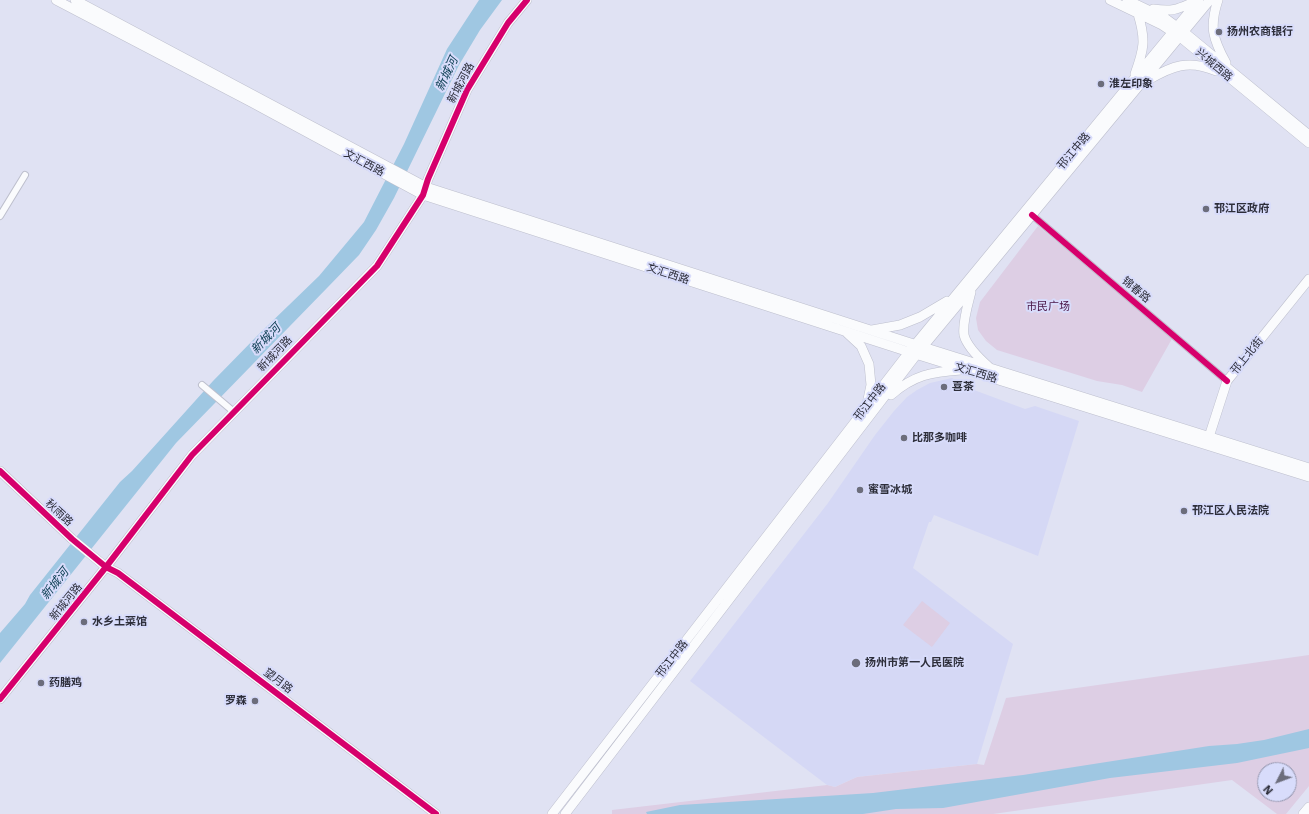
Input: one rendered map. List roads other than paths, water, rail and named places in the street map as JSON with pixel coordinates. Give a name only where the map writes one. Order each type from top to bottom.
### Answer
[{"type":"main road","name":"文汇西路","points":[[56,0],[424,191],[844,331],[990,368],[1309,468]]},
{"type":"main road","name":"文汇西路","points":[[74,0],[384,169]]},
{"type":"main road","name":"新城河路","points":[[0,699],[106,567],[192,455],[377,266],[424,191],[467,90],[508,23],[527,0]]},
{"type":"main road","name":"兴城西路","points":[[1110,0],[1141,11]]},
{"type":"main road","name":"兴城西路","points":[[1127,0],[1162,25],[1179,32],[1309,143]]},
{"type":"main road","points":[[1138,81],[1143,47],[1141,11],[1176,10],[1198,0]]},
{"type":"main road","name":"邗江中路","points":[[1179,32],[1198,0]]},
{"type":"main road","name":"邗江中路","points":[[552,814],[916,349],[953,297],[1179,32],[1210,0]]},
{"type":"main road","points":[[1218,0],[1212,27],[1216,45],[1227,72]]},
{"type":"main road","points":[[1138,81],[1166,69],[1186,65],[1205,66],[1227,72]]},
{"type":"main road","name":"兴城西路","points":[[1227,72],[1309,135]]},
{"type":"main road","name":"邗江中路","points":[[916,349],[972,288],[1138,81]]},
{"type":"main road","name":"文汇西路","points":[[424,191],[869,330],[968,370],[1309,477]]},
{"type":"main road","name":"邗上北街","points":[[1207,445],[1227,381],[1309,280]]},
{"type":"main road","points":[[972,288],[965,316],[964,335],[972,350],[990,368]]},
{"type":"main road","points":[[869,330],[900,325],[920,317],[953,297]]},
{"type":"main road","points":[[844,331],[862,346],[869,364],[871,385],[870,408]]},
{"type":"main road","points":[[870,408],[901,386],[919,376],[940,371],[968,370]]},
{"type":"main road","name":"邗江中路","points":[[565,814],[870,408]]},
{"type":"main road","name":"秋雨路","points":[[0,472],[72,539],[106,567]]},
{"type":"main road","name":"望月路","points":[[106,567],[114,578],[428,814]]},
{"type":"main road","name":"望月路","points":[[106,567],[118,573],[436,814]]},
{"type":"main road","points":[[1303,814],[1309,807]]},
{"type":"street","points":[[0,216],[25,175]]},
{"type":"street","name":"锦春路","points":[[1032,215],[1227,381]]},
{"type":"street","points":[[202,385],[234,412]]},
{"type":"water","name":"新城河","points":[[479,0],[502,0],[480,30],[459,65],[394,198],[376,230],[359,255],[176,443],[0,663],[0,633],[25,604],[30,595],[120,482],[132,471],[213,381],[319,276],[364,222],[404,144],[447,49]]},
{"type":"water","points":[[1309,729],[1309,748],[1237,763],[1110,778],[943,808],[896,809],[863,814],[647,814],[646,812],[680,805],[873,793],[1023,775],[1209,746],[1264,740]]},
{"type":"place","name":"扬州农商银行","points":[[1219,32]]},
{"type":"place","name":"淮左印象","points":[[1101,84]]},
{"type":"place","name":"邗江区政府","points":[[1206,209]]},
{"type":"place","name":"喜茶","points":[[944,387]]},
{"type":"place","name":"比那多咖啡","points":[[904,438]]},
{"type":"place","name":"蜜雪冰城","points":[[860,490]]},
{"type":"place","name":"邗江区人民法院","points":[[1184,511]]},
{"type":"place","name":"水乡土菜馆","points":[[84,622]]},
{"type":"place","name":"扬州市第一人民医院","points":[[856,663]]},
{"type":"place","name":"药膳鸡","points":[[41,683]]},
{"type":"place","name":"罗森","points":[[255,701]]},
{"type":"park label","name":"市民广场","points":[[1048,307]]}]
